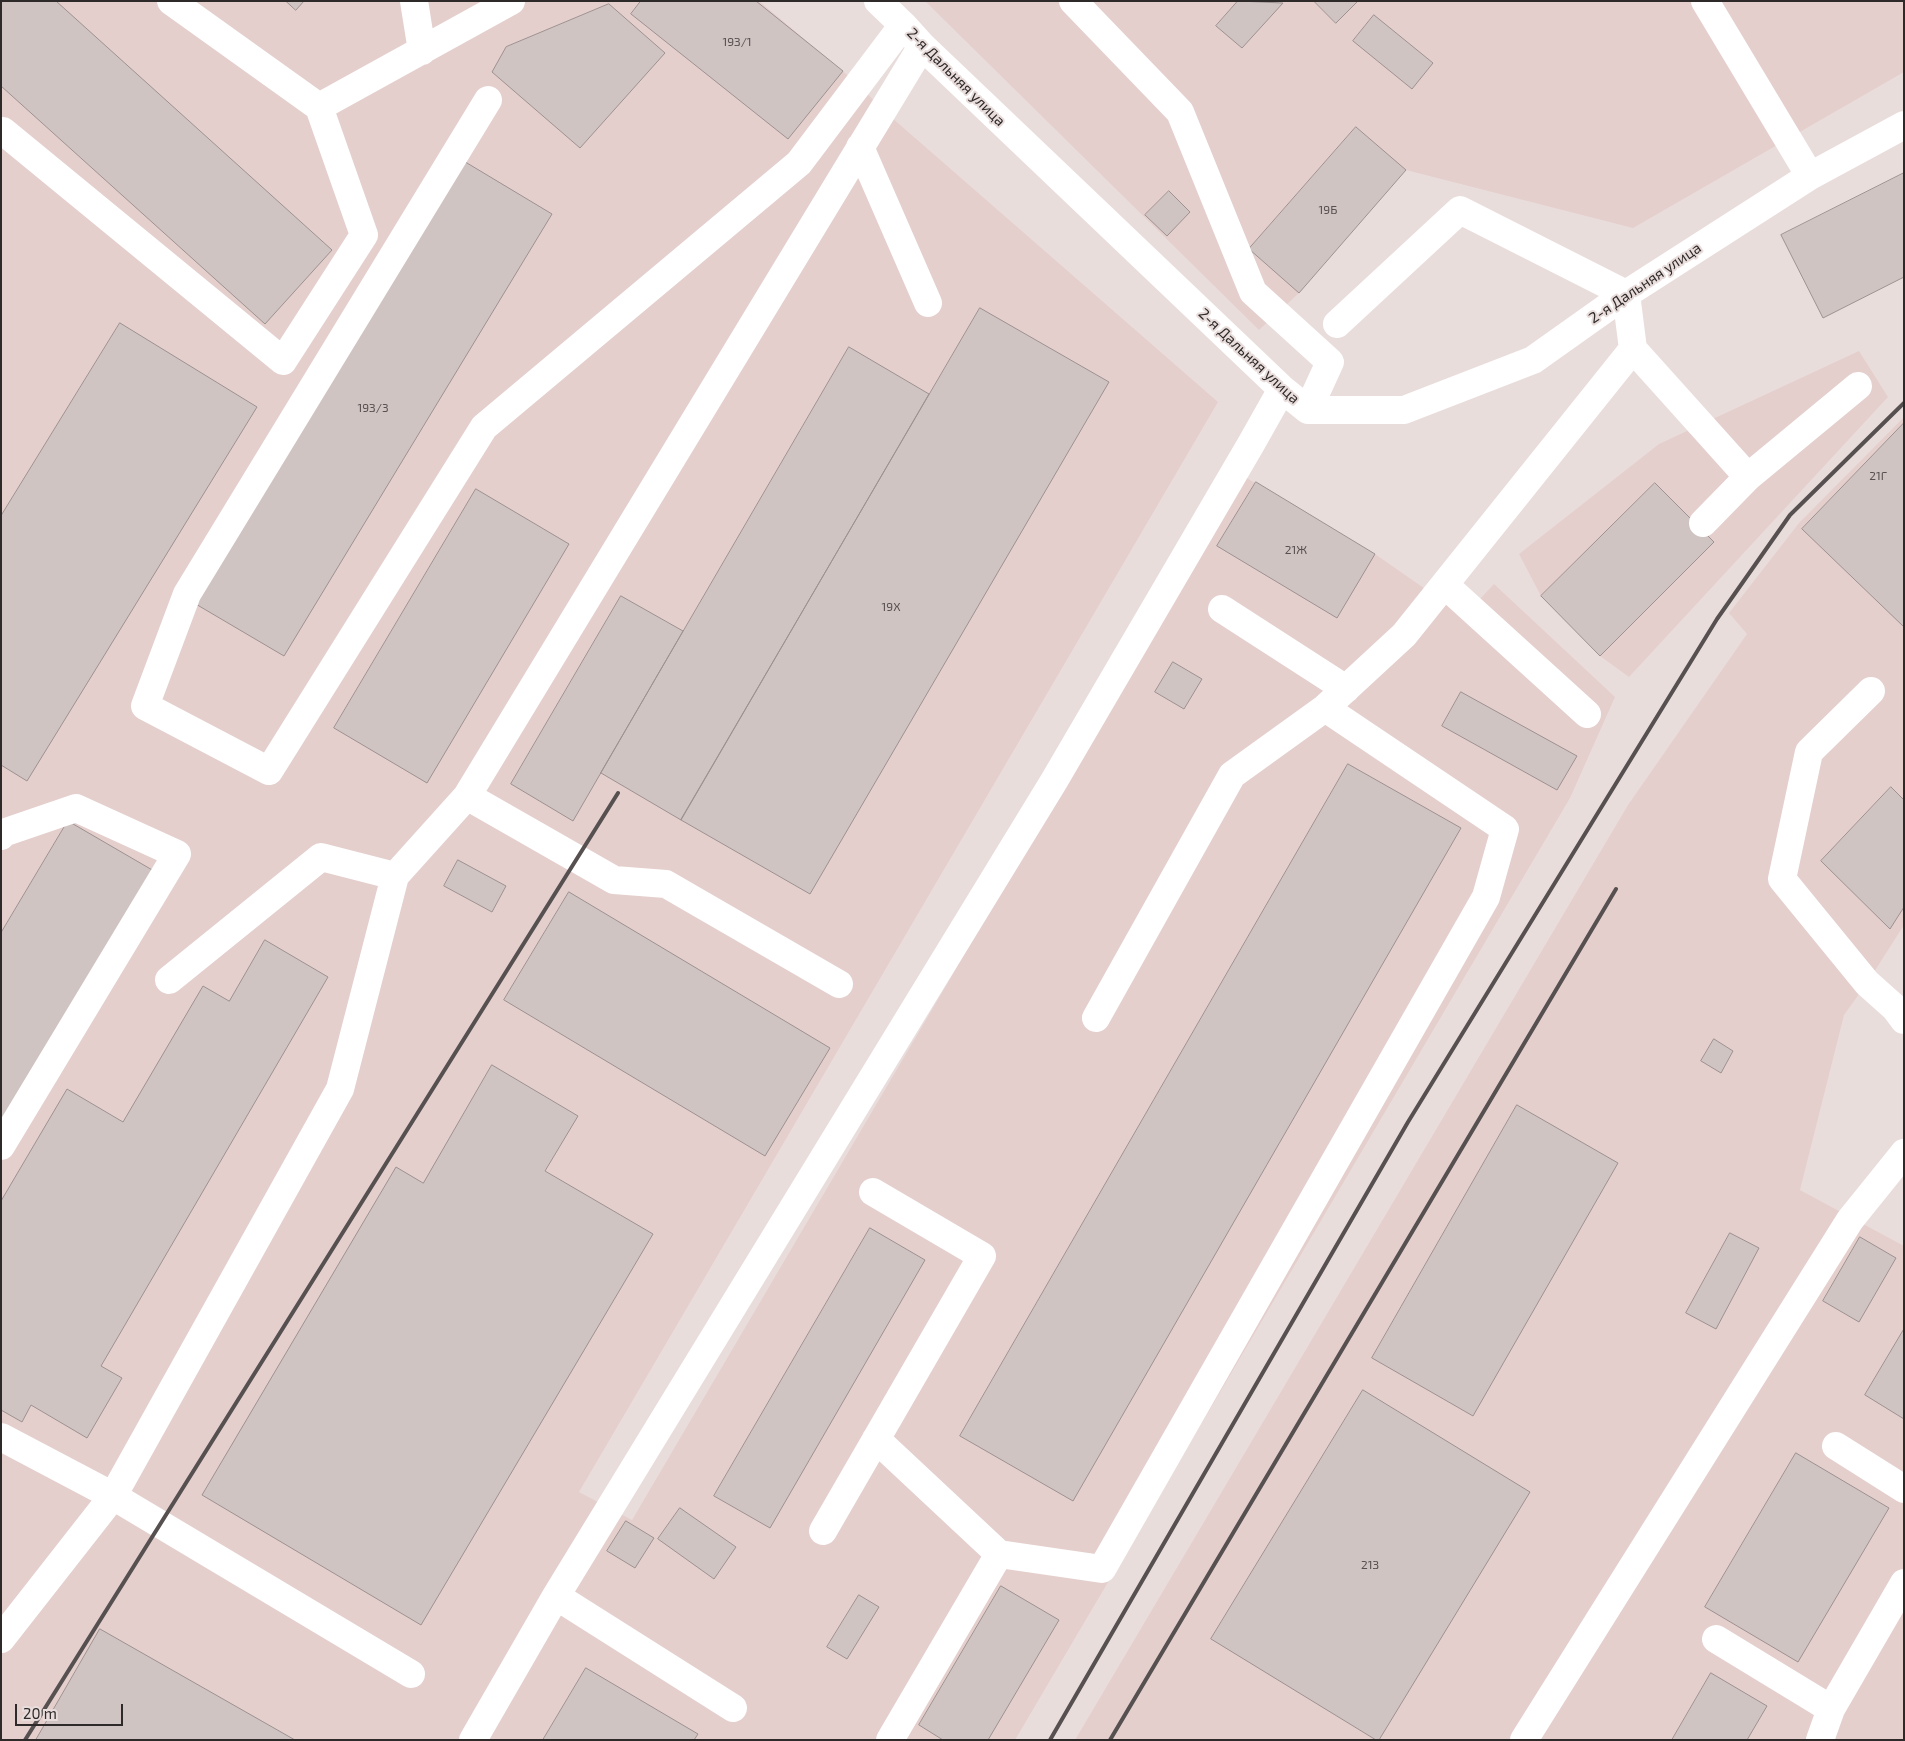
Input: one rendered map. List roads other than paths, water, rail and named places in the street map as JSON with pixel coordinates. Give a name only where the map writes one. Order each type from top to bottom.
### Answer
[{"type":"street","points":[[2,131],[283,361],[364,235],[319,107],[171,1]]},
{"type":"street","points":[[414,1],[422,51]]},
{"type":"street","points":[[319,107],[511,1]]},
{"type":"street","name":"2-я Дальняя улица","points":[[878,1],[922,46],[1282,389],[1308,410],[1404,410],[1533,360],[1626,294],[1810,176],[1904,125]]},
{"type":"street","points":[[1073,1],[1180,112],[1253,292],[1330,362],[1308,410]]},
{"type":"street","points":[[1706,1],[1810,176]]},
{"type":"street","points":[[488,100],[187,594],[145,706],[269,771],[484,426],[799,163],[903,25]]},
{"type":"street","points":[[1,1639],[112,1496],[340,1090],[395,876],[467,796],[922,46]]},
{"type":"street","points":[[860,147],[928,303]]},
{"type":"street","points":[[1337,324],[1460,210],[1626,294],[1633,350],[1748,477]]},
{"type":"street","points":[[1096,1018],[1232,775],[1325,708],[1404,635],[1633,350]]},
{"type":"street","points":[[1703,523],[1748,477],[1858,386]]},
{"type":"street","points":[[473,1740],[556,1596],[1054,781],[1252,444],[1282,389]]},
{"type":"street","points":[[1445,585],[1587,714]]},
{"type":"street","points":[[1222,609],[1346,689]]},
{"type":"street","points":[[1871,690],[1809,752],[1782,879],[1867,983],[1901,1006]]},
{"type":"street","points":[[876,1439],[999,1554],[1102,1569],[1486,897],[1505,829],[1325,708]]},
{"type":"street","points":[[467,796],[614,880],[666,884],[839,984]]},
{"type":"street","points":[[1,836],[3,833],[76,808],[177,854],[1,1146]]},
{"type":"street","points":[[169,980],[321,856],[395,876]]},
{"type":"street","points":[[1524,1740],[1850,1220],[1904,1153]]},
{"type":"street","points":[[823,1531],[982,1256],[873,1192]]},
{"type":"street","points":[[1,1437],[112,1496],[411,1674]]},
{"type":"street","points":[[1836,1446],[1904,1489]]},
{"type":"street","points":[[890,1740],[999,1554]]},
{"type":"street","points":[[1820,1740],[1831,1709],[1904,1583]]},
{"type":"street","points":[[556,1596],[733,1708]]},
{"type":"street","points":[[1716,1640],[1831,1709]]},
{"type":"railway","points":[[1050,1740],[1408,1122],[1717,619],[1790,515],[1904,403]]},
{"type":"railway","points":[[25,1740],[618,793]]},
{"type":"railway","points":[[1110,1740],[1616,889]]}]
